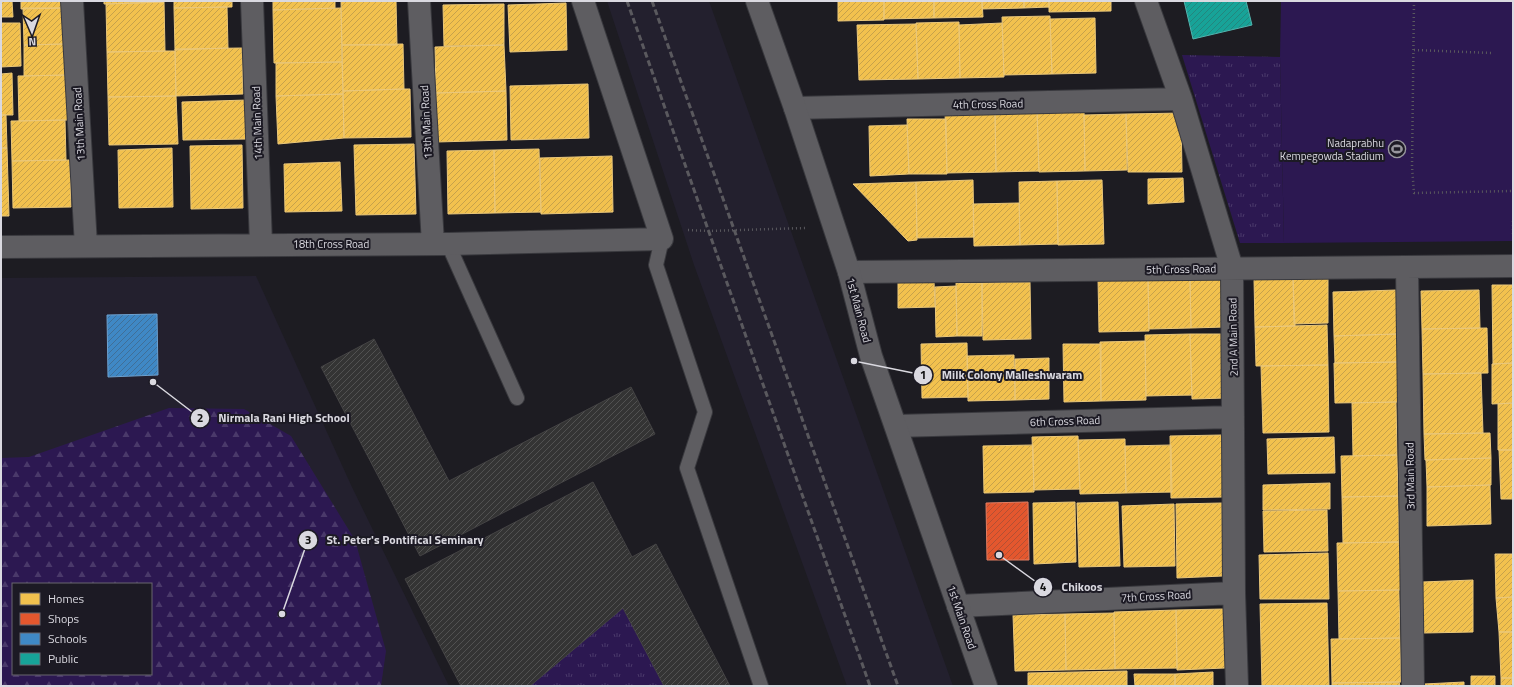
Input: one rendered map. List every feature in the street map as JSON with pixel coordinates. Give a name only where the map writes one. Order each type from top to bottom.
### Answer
[{"type":"street","name":"13th Main Road","points":[[72,1],[86,246]]},
{"type":"street","name":"14th Main Road","points":[[252,1],[261,244]]},
{"type":"street","name":"13th Main Road","points":[[419,1],[441,244]]},
{"type":"street","points":[[583,1],[660,234]]},
{"type":"street","name":"1st Main Road","points":[[757,1],[795,108],[849,272],[871,356],[986,686]]},
{"type":"street","name":"2nd A Main Road","points":[[1146,1],[1181,99],[1232,268],[1236,686]]},
{"type":"street","name":"4th Cross Road","points":[[795,108],[1181,99]]},
{"type":"street","name":"18th Cross Road","points":[[1,247],[261,244],[441,244],[660,234]]},
{"type":"street","name":"5th Cross Road","points":[[849,272],[1513,266]]},
{"type":"street","name":"3rd Main Road","points":[[1407,267],[1413,686]]},
{"type":"street","name":"6th Cross Road","points":[[896,426],[1233,417]]},
{"type":"street","name":"7th Cross Road","points":[[958,606],[1234,593]]},
{"type":"lane","points":[[660,234],[656,265],[706,412],[687,468],[761,686]]},
{"type":"lane","points":[[441,244],[517,398]]},
{"type":"path","points":[[1414,1],[1412,167],[1414,193],[1513,192]]},
{"type":"path","points":[[1414,50],[1492,53]]},
{"type":"path","points":[[1513,221],[1513,234]]},
{"type":"path","points":[[660,234],[834,227]]},
{"type":"shaded area","points":[[607,1],[709,1],[953,686],[847,686],[694,265]]},
{"type":"shaded area","points":[[256,276],[351,485],[449,686],[1,686],[1,278]]},
{"type":"green space","name":"Nadaprabhu Kempegowda Stadium","points":[[1281,1],[1513,1],[1513,241],[1284,243],[1280,57]]},
{"type":"green space","points":[[1182,55],[1280,57],[1284,243],[1240,243]]},
{"type":"green space","points":[[169,408],[244,409],[291,436],[355,540],[386,651],[381,686],[1,686],[1,458],[29,457]]},
{"type":"green space","points":[[623,608],[664,686],[530,686]]},
{"type":"building: Homes","points":[[1,1],[12,1],[13,17],[1,17]]},
{"type":"building: Homes","points":[[21,1],[63,1],[63,8],[21,9]]},
{"type":"building: Homes","points":[[104,1],[164,1],[164,2],[104,4]]},
{"type":"building: Homes","points":[[174,1],[232,1],[232,7],[174,8]]},
{"type":"building: Homes","points":[[273,1],[335,1],[335,8],[273,10]]},
{"type":"building: Homes","points":[[341,1],[396,1],[397,45],[342,45]]},
{"type":"building: Homes","points":[[838,1],[884,1],[884,20],[838,21]]},
{"type":"building: Homes","points":[[884,1],[934,1],[934,18],[884,19]]},
{"type":"building: Homes","points":[[934,1],[982,1],[983,17],[934,18]]},
{"type":"building: Homes","points":[[982,1],[1024,1],[1024,8],[982,9]]},
{"type":"building: Homes","points":[[1024,1],[1049,1],[1049,7],[1024,8]]},
{"type":"building: Homes","points":[[1049,1],[1111,1],[1111,11],[1049,12]]},
{"type":"building: Homes","points":[[164,2],[165,51],[107,52],[106,4]]},
{"type":"building: Homes","points":[[566,3],[567,50],[510,52],[508,5]]},
{"type":"building: Homes","points":[[504,4],[504,45],[444,46],[443,5]]},
{"type":"building: Homes","points":[[227,7],[228,48],[175,50],[174,8]]},
{"type":"building: Homes","points":[[23,8],[63,8],[64,44],[24,45]]},
{"type":"building: Homes","points":[[341,8],[342,62],[274,63],[273,10]]},
{"type":"building: Homes","points":[[1050,16],[1052,74],[1004,75],[1002,17]]},
{"type":"building: Homes","points":[[1095,18],[1096,73],[1052,74],[1050,19]]},
{"type":"building: Homes","points":[[959,22],[960,78],[918,79],[916,23]]},
{"type":"building: Homes","points":[[1,23],[20,23],[21,66],[1,67]]},
{"type":"building: Homes","points":[[1002,23],[1004,77],[960,78],[959,25]]},
{"type":"building: Homes","points":[[916,24],[918,79],[859,80],[857,25]]},
{"type":"building: Homes","points":[[66,44],[67,75],[24,76],[24,45]]},
{"type":"building: Homes","points":[[403,44],[404,89],[343,91],[342,45]]},
{"type":"building: Homes","points":[[504,45],[506,91],[436,93],[435,47]]},
{"type":"building: Homes","points":[[242,48],[243,94],[176,96],[175,49]]},
{"type":"building: Homes","points":[[175,51],[176,96],[108,97],[107,52]]},
{"type":"building: Homes","points":[[342,62],[343,94],[276,96],[276,63]]},
{"type":"building: Homes","points":[[12,73],[13,115],[1,115],[1,74]]},
{"type":"building: Homes","points":[[67,75],[68,120],[19,121],[18,76]]},
{"type":"building: Homes","points":[[588,84],[589,138],[511,140],[510,86]]},
{"type":"building: Homes","points":[[410,89],[411,137],[344,138],[343,91]]},
{"type":"building: Homes","points":[[506,91],[507,140],[437,142],[436,93]]},
{"type":"building: Homes","points":[[343,94],[344,138],[278,144],[276,96]]},
{"type":"building: Homes","points":[[176,96],[178,144],[109,145],[108,97]]},
{"type":"building: Homes","points":[[247,100],[248,139],[183,140],[182,102]]},
{"type":"building: Homes","points":[[1084,109],[1085,171],[1039,172],[1037,110]]},
{"type":"building: Homes","points":[[1037,110],[1039,171],[996,172],[995,111]]},
{"type":"building: Homes","points":[[995,112],[996,172],[947,173],[945,113]]},
{"type":"building: Homes","points":[[1181,113],[1182,172],[1128,172],[1126,114]]},
{"type":"building: Homes","points":[[1126,114],[1127,170],[1085,171],[1084,115]]},
{"type":"building: Homes","points":[[1,115],[6,115],[7,148],[1,148]]},
{"type":"building: Homes","points":[[907,119],[946,119],[947,174],[909,174]]},
{"type":"building: Homes","points":[[65,120],[66,160],[12,161],[11,121]]},
{"type":"building: Homes","points":[[907,125],[909,174],[870,176],[869,126]]},
{"type":"building: Homes","points":[[414,144],[416,214],[356,215],[354,145]]},
{"type":"building: Homes","points":[[242,145],[243,208],[191,209],[190,146]]},
{"type":"building: Homes","points":[[1,148],[7,148],[9,216],[1,216]]},
{"type":"building: Homes","points":[[172,148],[173,207],[119,208],[118,150]]},
{"type":"building: Homes","points":[[539,149],[541,212],[495,213],[494,150]]},
{"type":"building: Homes","points":[[494,150],[495,213],[448,214],[447,151]]},
{"type":"building: Homes","points":[[612,156],[613,212],[541,214],[540,158]]},
{"type":"building: Homes","points":[[70,160],[71,207],[13,208],[12,161]]},
{"type":"building: Homes","points":[[340,162],[342,211],[285,212],[284,164]]},
{"type":"building: Homes","points":[[1183,178],[1184,202],[1148,204],[1148,179]]},
{"type":"building: Homes","points":[[973,180],[974,237],[917,238],[916,182]]},
{"type":"building: Homes","points":[[1102,180],[1104,244],[1058,245],[1057,181]]},
{"type":"building: Homes","points":[[1057,181],[1058,244],[1020,245],[1019,182]]},
{"type":"building: Homes","points":[[916,182],[917,240],[908,241],[853,184]]},
{"type":"building: Homes","points":[[1019,203],[1020,245],[974,246],[973,204]]},
{"type":"building: Homes","points":[[1190,277],[1191,328],[1149,329],[1148,278]]},
{"type":"building: Homes","points":[[1148,278],[1149,331],[1099,332],[1098,279]]},
{"type":"building: Homes","points":[[1224,278],[1225,327],[1191,328],[1190,279]]},
{"type":"building: Homes","points":[[1293,278],[1295,326],[1255,327],[1254,279]]},
{"type":"building: Homes","points":[[1293,278],[1328,278],[1328,323],[1294,324]]},
{"type":"building: Homes","points":[[934,281],[935,307],[898,308],[898,282]]},
{"type":"building: Homes","points":[[1030,282],[1031,339],[983,340],[982,283]]},
{"type":"building: Homes","points":[[956,283],[982,283],[982,336],[957,336]]},
{"type":"building: Homes","points":[[1492,285],[1513,285],[1513,363],[1493,364]]},
{"type":"building: Homes","points":[[956,286],[957,336],[936,337],[935,287]]},
{"type":"building: Homes","points":[[1397,290],[1397,334],[1334,336],[1333,292]]},
{"type":"building: Homes","points":[[1479,290],[1480,328],[1422,329],[1421,291]]},
{"type":"building: Homes","points":[[1327,325],[1328,365],[1256,366],[1255,327]]},
{"type":"building: Homes","points":[[1487,328],[1488,373],[1423,374],[1422,329]]},
{"type":"building: Homes","points":[[1190,334],[1192,395],[1146,396],[1145,335]]},
{"type":"building: Homes","points":[[1190,334],[1225,334],[1226,398],[1192,399]]},
{"type":"building: Homes","points":[[1398,334],[1399,362],[1335,363],[1334,336]]},
{"type":"building: Homes","points":[[1145,341],[1146,400],[1101,401],[1100,342]]},
{"type":"building: Homes","points":[[967,343],[968,397],[922,398],[921,344]]},
{"type":"building: Homes","points":[[1063,344],[1101,344],[1101,401],[1064,402]]},
{"type":"building: Homes","points":[[1014,355],[1015,400],[968,401],[967,356]]},
{"type":"building: Homes","points":[[1049,358],[1049,399],[1015,400],[1015,359]]},
{"type":"building: Homes","points":[[1399,362],[1400,402],[1335,403],[1334,363]]},
{"type":"building: Homes","points":[[1513,363],[1513,403],[1492,404],[1492,364]]},
{"type":"building: Homes","points":[[1328,365],[1329,432],[1263,433],[1261,366]]},
{"type":"building: Homes","points":[[1481,373],[1483,433],[1424,434],[1423,374]]},
{"type":"building: Homes","points":[[1396,402],[1397,455],[1353,456],[1352,403]]},
{"type":"building: Homes","points":[[1513,403],[1513,450],[1498,450],[1498,404]]},
{"type":"building: Homes","points":[[1490,433],[1491,458],[1425,460],[1424,434]]},
{"type":"building: Homes","points":[[1222,435],[1223,497],[1171,498],[1170,436]]},
{"type":"building: Homes","points":[[1078,436],[1080,489],[1034,490],[1032,437]]},
{"type":"building: Homes","points":[[1334,437],[1335,473],[1268,474],[1267,439]]},
{"type":"building: Homes","points":[[1125,439],[1126,493],[1080,494],[1078,440]]},
{"type":"building: Homes","points":[[1033,445],[1034,492],[984,493],[983,446]]},
{"type":"building: Homes","points":[[1171,445],[1172,492],[1126,493],[1125,446]]},
{"type":"building: Homes","points":[[1499,450],[1513,450],[1513,499],[1501,499]]},
{"type":"building: Homes","points":[[1397,455],[1398,496],[1342,497],[1341,456]]},
{"type":"building: Homes","points":[[1491,458],[1491,485],[1427,487],[1426,460]]},
{"type":"building: Homes","points":[[1330,483],[1330,509],[1263,510],[1263,485]]},
{"type":"building: Homes","points":[[1490,485],[1491,524],[1427,526],[1427,487]]},
{"type":"building: Homes","points":[[1398,496],[1399,542],[1343,543],[1342,497]]},
{"type":"building: Homes","points":[[1075,502],[1076,562],[1034,564],[1033,503]]},
{"type":"building: Homes","points":[[1118,502],[1120,566],[1079,567],[1077,503]]},
{"type":"building: Homes","points":[[1222,503],[1223,576],[1177,578],[1176,504]]},
{"type":"building: Homes","points":[[1174,504],[1175,566],[1124,567],[1122,506]]},
{"type":"building: Homes","points":[[1327,510],[1328,551],[1264,552],[1263,511]]},
{"type":"building: Homes","points":[[1399,542],[1401,590],[1338,591],[1337,543]]},
{"type":"building: Homes","points":[[1328,553],[1329,599],[1260,599],[1259,555]]},
{"type":"building: Homes","points":[[1495,554],[1513,554],[1513,597],[1496,598]]},
{"type":"building: Homes","points":[[1473,580],[1473,632],[1424,633],[1422,582]]},
{"type":"building: Homes","points":[[1399,590],[1400,638],[1339,639],[1338,591]]},
{"type":"building: Homes","points":[[1513,597],[1513,632],[1499,632],[1496,598]]},
{"type":"building: Homes","points":[[1327,603],[1329,686],[1262,686],[1260,604]]},
{"type":"building: Homes","points":[[1224,609],[1225,668],[1177,670],[1176,610]]},
{"type":"building: Homes","points":[[1176,610],[1177,668],[1115,669],[1114,612]]},
{"type":"building: Homes","points":[[1114,613],[1115,669],[1066,670],[1065,614]]},
{"type":"building: Homes","points":[[1065,614],[1066,670],[1015,671],[1013,615]]},
{"type":"building: Homes","points":[[1499,632],[1513,632],[1513,678],[1501,678]]},
{"type":"building: Homes","points":[[1400,638],[1401,682],[1332,683],[1331,639]]},
{"type":"building: Homes","points":[[1127,671],[1127,686],[1028,686],[1028,673]]},
{"type":"building: Homes","points":[[1213,672],[1213,686],[1175,686],[1175,674]]},
{"type":"building: Homes","points":[[1134,674],[1175,674],[1175,686],[1135,686]]},
{"type":"building: Homes","points":[[1471,676],[1495,676],[1495,686],[1471,686]]},
{"type":"building: Homes","points":[[1501,678],[1513,678],[1513,686],[1501,686]]},
{"type":"building: Homes","points":[[1399,682],[1400,686],[1332,686],[1332,683]]},
{"type":"building: Homes","points":[[1464,682],[1464,686],[1424,686],[1424,684]]},
{"type":"building: Shops","points":[[1028,502],[1029,560],[987,560],[986,503]]},
{"type":"building: Schools","points":[[157,314],[158,375],[108,377],[107,315]]},
{"type":"building: Public","points":[[1184,1],[1246,1],[1252,25],[1193,39]]},
{"type":"building: Other","points":[[374,339],[449,481],[631,387],[655,434],[420,556],[321,367]]},
{"type":"building: Other","points":[[593,482],[632,557],[656,544],[730,686],[664,686],[623,608],[530,686],[461,686],[405,579]]},
{"type":"railway","points":[[627,1],[870,686]]},
{"type":"railway","points":[[652,1],[898,686]]},
{"type":"place","name":"Nadaprabhu Kempegowda Stadium","points":[[1397,149]]},
{"type":"place","name":"Milk Colony Malleshwaram","points":[[854,361]]},
{"type":"place","name":"Nirmala Rani High School","points":[[153,382]]},
{"type":"place","name":"Chikoos","points":[[999,555]]},
{"type":"place","name":"St. Peter's Pontifical Seminary","points":[[282,614]]}]
